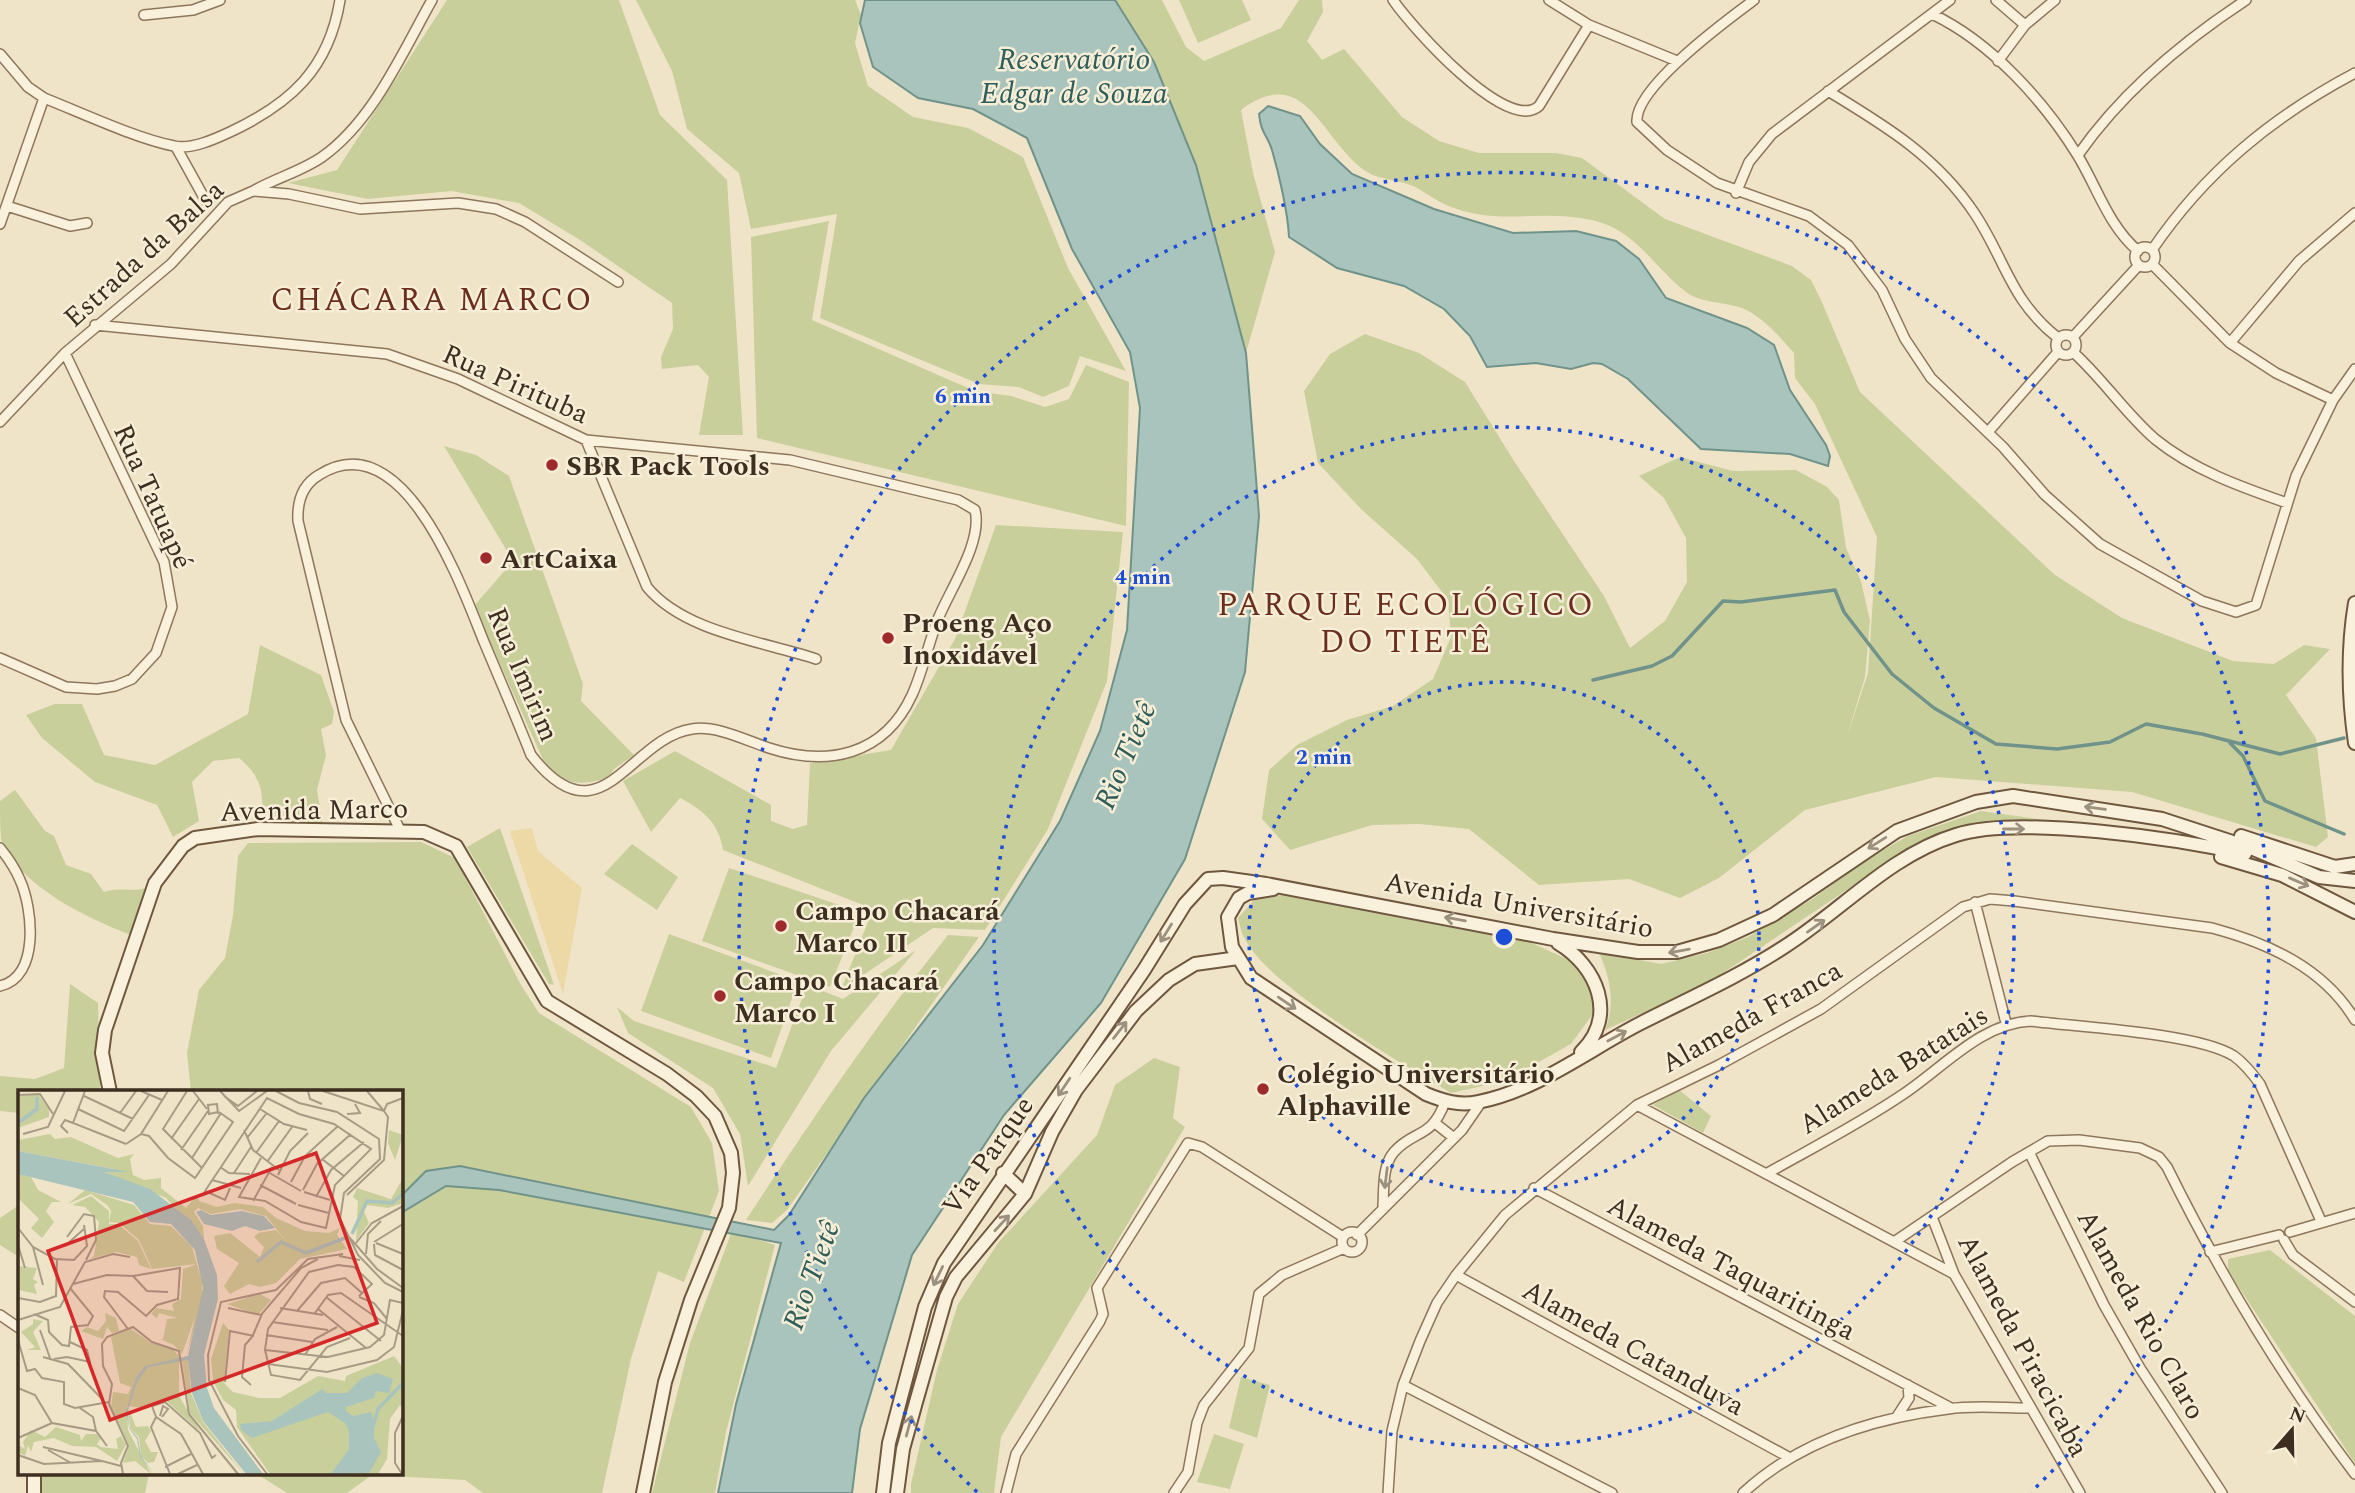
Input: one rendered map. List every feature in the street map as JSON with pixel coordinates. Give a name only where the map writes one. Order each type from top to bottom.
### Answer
[{"type":"main road","points":[[2355,603],[2348,675],[2355,743]]},
{"type":"main road","name":"Avenida Universitário","points":[[1208,879],[1223,878],[1281,888],[1490,925],[1553,939],[1662,953],[1719,940],[1773,915],[1882,839],[1923,820],[1994,798],[2013,796],[2162,819],[2251,848],[2319,877],[2355,881]]},
{"type":"main road","points":[[2162,819],[2203,825],[2335,867],[2355,864]]},
{"type":"main road","name":"Avenida Universitário","points":[[1238,958],[1251,978],[1426,1094],[1446,1102],[1482,1101],[1527,1085],[1725,983],[1782,948],[1896,864],[1939,841],[1982,830],[2017,828],[2139,837],[2223,849],[2279,861]]},
{"type":"main road","name":"Avenida Marco","points":[[110,1090],[102,1053],[105,1030],[155,883],[183,846],[195,838],[211,834],[258,829],[424,832],[456,846],[538,989],[553,1006],[667,1074],[696,1096],[715,1116],[731,1153],[733,1173],[729,1208],[691,1300],[665,1382],[643,1493]]},
{"type":"main road","points":[[2139,837],[2248,863],[2281,875],[2355,912]]},
{"type":"main road","name":"Via Parque","points":[[883,1493],[889,1443],[932,1287],[956,1243],[1003,1172],[1144,970],[1185,904],[1208,879]]},
{"type":"main road","points":[[1238,958],[1227,929],[1234,905],[1248,893],[1281,888]]},
{"type":"main road","points":[[1553,939],[1586,965],[1597,983],[1601,1004],[1598,1026],[1588,1045],[1573,1060]]},
{"type":"main road","name":"Via Parque","points":[[897,1493],[903,1449],[946,1297],[968,1260],[1025,1194],[1052,1132],[1076,1090],[1136,1011],[1170,981],[1195,964],[1238,958]]},
{"type":"main road","points":[[1003,1172],[1025,1194]]},
{"type":"street","points":[[144,15],[193,10],[220,0]]},
{"type":"street","points":[[0,54],[29,87],[44,98],[176,147],[219,136],[282,104],[312,72],[328,44],[340,0]]},
{"type":"street","points":[[253,191],[320,158],[341,141],[382,85],[432,0]]},
{"type":"street","points":[[1393,0],[1428,43],[1458,71],[1497,100],[1520,111],[1529,112],[1539,106],[1589,25]]},
{"type":"street","points":[[1549,0],[1589,25],[1678,61]]},
{"type":"street","points":[[1754,0],[1678,61],[1638,110],[1637,122],[1692,169],[1736,193],[1809,216],[1848,245],[1882,290],[1905,339],[1931,379],[1988,432],[2045,495],[2100,544],[2126,561],[2202,601],[2227,610],[2246,610],[2260,599],[2295,476],[2333,400],[2355,369]]},
{"type":"street","points":[[1736,193],[1749,162],[1772,134],[1950,0]]},
{"type":"street","points":[[1996,0],[2025,25]]},
{"type":"street","points":[[1998,61],[2025,25],[2055,0]]},
{"type":"street","points":[[2078,155],[2102,124],[2153,71],[2183,44],[2246,0]]},
{"type":"street","points":[[1932,14],[1961,31],[1998,61],[2052,119],[2078,155],[2112,222],[2138,251]]},
{"type":"street","points":[[2152,250],[2174,218],[2225,162],[2272,124],[2355,73]]},
{"type":"street","points":[[1828,91],[1892,128],[1937,166],[1976,216],[2017,294],[2043,326],[2058,338]]},
{"type":"street","points":[[0,224],[44,98]]},
{"type":"street","points":[[176,147],[207,203]]},
{"type":"street","name":"Estrada da Balsa","points":[[0,422],[65,353],[171,264],[228,202],[253,191],[289,194],[360,209],[458,203],[496,209],[524,222],[618,282]]},
{"type":"street","points":[[6,206],[70,226],[87,223]]},
{"type":"street","points":[[2230,343],[2299,261],[2355,213]]},
{"type":"street","points":[[2138,251],[2145,248],[2152,250]]},
{"type":"street","points":[[2139,265],[2146,267],[2152,264],[2155,257],[2152,250]]},
{"type":"street","points":[[2138,251],[2136,258],[2139,265]]},
{"type":"street","points":[[2152,264],[2230,343],[2276,373],[2333,400]]},
{"type":"street","points":[[2073,337],[2139,265]]},
{"type":"street","name":"Rua Pirituba","points":[[96,325],[387,354],[458,379],[586,440],[790,460],[958,500]]},
{"type":"street","points":[[2065,335],[2073,337],[2076,345],[2073,352],[2066,355],[2058,352],[2055,345],[2058,338],[2065,335]]},
{"type":"street","points":[[1988,432],[2058,352]]},
{"type":"street","points":[[2073,352],[2137,421],[2176,454],[2224,479],[2287,503]]},
{"type":"street","name":"Rua Tatuapé","points":[[0,658],[66,687],[97,689],[115,686],[132,679],[156,653],[172,607],[164,562],[65,353]]},
{"type":"street","points":[[586,440],[647,587],[655,598],[685,618],[816,659]]},
{"type":"street","name":"Rua Imirim","points":[[401,832],[346,720],[297,514],[302,494],[315,477],[326,471],[350,465],[367,467],[383,475],[419,509],[450,559],[531,755],[547,775],[558,783],[578,789],[602,787],[670,736],[696,728],[726,734],[798,757],[824,758],[854,752],[871,743],[897,719],[911,698],[939,618],[976,532],[975,510],[958,500]]},
{"type":"street","points":[[0,848],[12,863],[22,883],[30,931],[26,962],[20,974],[8,984],[0,986]]},
{"type":"street","name":"Alameda Franca","points":[[1388,1493],[1392,1431],[1403,1385],[1437,1303],[1488,1232],[1534,1188],[1637,1105],[1719,1065],[1811,1015],[1890,961],[1947,915],[1975,902],[2014,901],[2212,928],[2244,936],[2307,968],[2355,1020]]},
{"type":"street","points":[[1975,902],[2006,1023]]},
{"type":"street","name":"Alameda Batatais","points":[[1766,1174],[1902,1095],[1983,1035],[2006,1023],[2031,1021],[2195,1042],[2233,1055],[2247,1066],[2260,1084],[2321,1221]]},
{"type":"street","points":[[1357,1235],[1383,1206],[1400,1194],[1454,1138],[1482,1101]]},
{"type":"street","points":[[1383,1206],[1386,1168],[1394,1152],[1425,1134],[1446,1102]]},
{"type":"street","points":[[1637,1105],[1954,1274]]},
{"type":"street","points":[[1434,1123],[1454,1138]]},
{"type":"street","points":[[1894,1242],[2048,1141],[2061,1139],[2140,1148],[2152,1152],[2167,1167],[2210,1252],[2311,1416],[2355,1474]]},
{"type":"street","points":[[1006,1493],[1016,1454],[1100,1321],[1103,1314],[1097,1288],[1188,1143],[1211,1153],[1343,1237]]},
{"type":"street","name":"Alameda Rio Claro","points":[[2029,1152],[2104,1305],[2134,1358],[2222,1493]]},
{"type":"street","name":"Alameda Taquaritinga","points":[[1534,1188],[1951,1408]]},
{"type":"street","points":[[2210,1252],[2281,1238],[2289,1239],[2290,1232],[2355,1213]]},
{"type":"street","name":"Alameda Piracicaba","points":[[1932,1217],[1954,1274],[2080,1493]]},
{"type":"street","points":[[1174,1493],[1188,1472],[1197,1423],[1205,1405],[1250,1348],[1259,1294],[1282,1275],[1343,1248],[1354,1252],[1359,1248],[1361,1240],[1357,1235],[1351,1233],[1343,1237]]},
{"type":"street","points":[[1343,1237],[1343,1248]]},
{"type":"street","points":[[2281,1238],[2293,1255],[2355,1302]]},
{"type":"street","name":"Alameda Catanduva","points":[[1456,1275],[1790,1458]]},
{"type":"street","points":[[1,1314],[18,1327]]},
{"type":"street","points":[[1403,1385],[1612,1493]]},
{"type":"street","points":[[1896,1418],[1909,1398],[1908,1385]]},
{"type":"street","points":[[1742,1493],[1773,1467],[1821,1441],[1896,1418],[1951,1408],[2029,1408]]},
{"type":"green space","points":[[447,0],[619,0],[660,115],[727,180],[743,435],[699,435],[709,377],[698,365],[662,369],[661,357],[673,329],[672,303],[580,240],[519,203],[451,191],[368,199],[288,183],[337,170]]},
{"type":"green space","points":[[636,0],[855,0],[861,15],[855,43],[868,86],[913,117],[968,128],[1023,157],[1068,268],[1126,371],[1080,356],[1069,386],[1043,397],[1019,387],[979,384],[820,318],[837,214],[751,229],[739,173],[687,129],[672,71]]},
{"type":"green space","points":[[1115,0],[1162,0],[1186,47],[1204,61],[1281,28],[1299,0],[1322,0],[1323,12],[1307,41],[1322,60],[1344,49],[1402,117],[1439,141],[1479,153],[1556,153],[1582,158],[1665,219],[1792,266],[1811,280],[1860,392],[2055,575],[2122,618],[2233,661],[2274,664],[2304,645],[2330,649],[2286,695],[2316,738],[2328,837],[2316,847],[2132,792],[1936,777],[1805,810],[1719,878],[1680,898],[1629,879],[1539,885],[1469,829],[1419,824],[1372,825],[1290,850],[1262,819],[1269,770],[1297,745],[1347,720],[1393,706],[1433,679],[1451,637],[1448,600],[1417,559],[1362,510],[1318,463],[1304,391],[1330,354],[1365,334],[1419,353],[1465,382],[1604,596],[1630,648],[1665,621],[1687,582],[1686,538],[1664,498],[1639,476],[1680,457],[1733,471],[1796,470],[1827,487],[1839,500],[1846,548],[1861,581],[1870,621],[1865,677],[1846,739],[1868,673],[1877,537],[1815,404],[1795,378],[1794,353],[1757,316],[1742,308],[1692,296],[1630,238],[1603,223],[1567,216],[1478,214],[1440,202],[1413,186],[1372,175],[1351,158],[1311,111],[1297,100],[1282,95],[1263,97],[1241,110],[1253,173],[1275,252],[1246,353],[1196,165],[1154,62]]},
{"type":"green space","points":[[1179,0],[1242,0],[1251,20],[1198,43]]},
{"type":"green space","points":[[829,221],[812,320],[975,391],[1011,396],[1045,407],[1069,399],[1086,365],[1129,382],[1126,526],[757,438],[751,237]]},
{"type":"green space","points":[[444,446],[476,455],[509,476],[583,684],[581,701],[634,755],[614,769],[609,778],[574,782],[560,777],[545,764],[474,606],[513,561]]},
{"type":"green space","points":[[996,525],[1123,532],[1107,681],[1048,829],[985,930],[933,928],[841,990],[873,909],[723,850],[718,832],[709,818],[680,798],[651,832],[623,781],[675,751],[771,805],[771,821],[793,829],[807,825],[810,763],[891,750],[955,639]]},
{"type":"green space","points":[[260,645],[321,675],[334,712],[332,724],[321,729],[326,755],[317,790],[323,826],[262,820],[260,785],[252,771],[239,758],[213,761],[192,782],[199,821],[173,837],[157,805],[95,782],[42,738],[26,715],[55,704],[82,704],[104,755],[155,765],[248,714]]},
{"type":"green space","points":[[15,790],[45,831],[54,836],[66,865],[91,874],[104,892],[147,888],[131,935],[58,900],[12,860],[2,844],[0,801]]},
{"type":"green space","points":[[1981,811],[2143,834],[1984,823],[1939,835],[1863,879],[1705,985],[1605,1030],[1611,1000],[1599,952],[1661,964],[1707,953],[1748,937],[1811,900],[1866,860],[1908,836]]},
{"type":"green space","points":[[500,828],[554,985],[549,984],[467,847]]},
{"type":"green space","points":[[421,842],[455,858],[521,985],[539,1013],[691,1107],[712,1143],[719,1191],[684,1282],[658,1271],[631,1359],[602,1493],[483,1493],[465,1480],[391,1476],[402,1476],[402,1090],[191,1090],[187,1053],[199,990],[225,958],[233,915],[238,856],[248,843]]},
{"type":"green space","points":[[632,844],[678,877],[657,910],[604,874]]},
{"type":"green space","name":"Campo Chacará Marco II","points":[[729,868],[860,912],[830,987],[702,941]]},
{"type":"green space","points":[[1282,895],[1525,940],[1578,964],[1595,995],[1593,1014],[1571,1044],[1505,1081],[1451,1093],[1338,1023],[1280,979],[1259,958],[1244,937],[1238,918],[1256,898]]},
{"type":"green space","name":"Campo Chacará Marco I","points":[[669,934],[798,981],[771,1058],[641,1011]]},
{"type":"green space","points":[[948,935],[979,937],[787,1210],[772,1223],[746,1220],[844,1075]]},
{"type":"green space","points":[[916,950],[831,1051],[748,1186],[740,1134],[713,1088],[628,1033],[617,1007],[634,1021],[776,1068],[807,985],[843,999]]},
{"type":"green space","points":[[70,984],[98,1003],[100,1090],[18,1090],[18,1113],[0,1111],[0,1076],[35,1079],[64,1068]]},
{"type":"green space","points":[[1154,1058],[1180,1067],[1173,1118],[1185,1127],[1001,1437],[994,1493],[911,1493],[937,1370],[958,1304],[998,1243],[1097,1135],[1115,1085]]},
{"type":"green space","points":[[1678,1089],[1711,1116],[1703,1133],[1653,1105]]},
{"type":"green space","points":[[18,1206],[18,1256],[0,1245],[0,1218]]},
{"type":"green space","points":[[732,1231],[775,1245],[726,1432],[715,1493],[652,1493],[690,1343]]},
{"type":"green space","points":[[2270,1250],[2355,1316],[2355,1463],[2228,1271],[2228,1259]]},
{"type":"green space","points":[[1241,1377],[1270,1385],[1257,1438],[1229,1428]]},
{"type":"green space","points":[[1214,1434],[1244,1444],[1230,1489],[1197,1482]]},
{"type":"green space","points":[[42,1476],[149,1476],[145,1493],[42,1493]]},
{"type":"green space","points":[[260,1476],[371,1476],[347,1493],[287,1493]]},
{"type":"sand","points":[[532,828],[538,851],[582,888],[563,994],[510,831]]},
{"type":"water","name":"Reservatório Edgar de Souza","points":[[865,0],[1115,0],[1154,62],[1196,165],[1246,353],[1259,516],[1245,672],[1185,859],[1101,1003],[1004,1115],[912,1255],[860,1429],[852,1493],[718,1493],[736,1404],[781,1243],[499,1190],[446,1186],[402,1212],[402,1195],[426,1171],[460,1166],[774,1230],[789,1215],[864,1098],[983,945],[1060,821],[1100,731],[1127,630],[1140,408],[1130,352],[1072,249],[1027,138],[973,109],[918,98],[873,67],[860,23]]},
{"type":"water","points":[[1268,106],[1300,116],[1320,144],[1352,174],[1434,209],[1513,233],[1576,231],[1616,241],[1639,259],[1666,298],[1747,328],[1774,345],[1790,390],[1826,445],[1830,456],[1828,466],[1790,454],[1701,449],[1628,379],[1602,364],[1593,363],[1571,369],[1536,363],[1487,367],[1470,336],[1444,309],[1404,286],[1337,268],[1289,237],[1285,205],[1272,150],[1260,121],[1259,114]]},
{"type":"waterway","points":[[1593,680],[1652,666],[1672,656],[1723,601],[1741,602],[1835,590],[1844,612],[1892,674],[1934,708],[1996,744],[2057,749],[2110,742],[2146,724],[2202,734],[2280,754],[2344,738]]},
{"type":"waterway","points":[[2230,743],[2243,756],[2265,801],[2344,834]]},
{"type":"place","name":"SBR Pack Tools","points":[[552,465]]},
{"type":"place","name":"ArtCaixa","points":[[486,558]]},
{"type":"place","name":"Proeng Aço Inoxidável","points":[[888,638]]},
{"type":"place","name":"Campo Chacará Marco II","points":[[781,926]]},
{"type":"place","name":"Campo Chacará Marco I","points":[[720,996]]},
{"type":"place","name":"Colégio Universitário Alphaville","points":[[1263,1089]]},
{"type":"district","name":"CHÁCARA MARCO","points":[[432,299]]},
{"type":"district","name":"PARQUE ECOLÓGICO DO TIETÊ","points":[[1406,622]]},
{"type":"water label","name":"Rio Tietê","points":[[1125,755]]},
{"type":"water label","name":"Rio Tietê","points":[[811,1275]]}]
